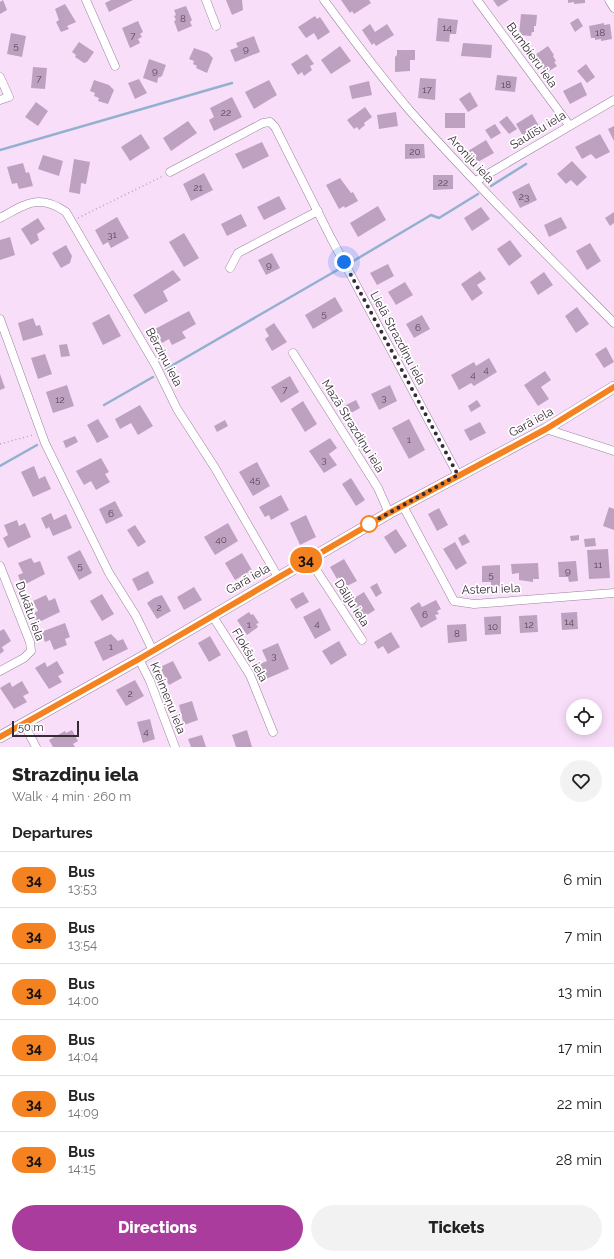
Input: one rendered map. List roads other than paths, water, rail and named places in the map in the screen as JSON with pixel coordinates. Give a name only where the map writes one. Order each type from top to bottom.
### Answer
[{"type":"street","points":[[86,0],[115,66]]},
{"type":"street","points":[[206,0],[216,26]]},
{"type":"street","name":"Aroniju iela","points":[[324,0],[364,54],[407,106],[561,271],[614,323]]},
{"type":"street","name":"Bumbieru iela","points":[[477,0],[569,125]]},
{"type":"street","points":[[608,0],[614,8]]},
{"type":"street","points":[[0,77],[9,97],[0,100]]},
{"type":"street","name":"Saulīšu iela","points":[[476,181],[569,125],[614,100]]},
{"type":"street","name":"Lielā Strazdiņu iela","points":[[170,172],[263,123],[270,122],[275,127],[334,245],[458,475]]},
{"type":"street","name":"Bērziņu iela","points":[[0,218],[26,204],[38,201],[55,204],[66,212],[73,221],[156,366],[177,409],[215,468],[278,577]]},
{"type":"street","points":[[230,268],[238,253],[318,212]]},
{"type":"street","points":[[0,319],[42,432],[109,573],[136,616],[153,651]]},
{"type":"street","name":"Mazā Strazdiņu iela","points":[[293,353],[378,488],[389,513]]},
{"type":"street","name":"Garā iela","points":[[0,737],[153,651],[212,615],[389,513],[546,429],[614,387]]},
{"type":"street","points":[[546,429],[614,451]]},
{"type":"street","name":"Asteru iela","points":[[403,506],[454,602],[474,604],[614,593]]},
{"type":"street","name":"Dāliju iela","points":[[309,559],[362,640]]},
{"type":"street","name":"Dukātu iela","points":[[0,566],[30,642],[31,651],[24,658],[0,671]]},
{"type":"street","name":"Flokšu iela","points":[[212,615],[250,675],[274,732]]},
{"type":"street","name":"Kreimeņu iela","points":[[139,659],[150,682],[175,747]]},
{"type":"street","points":[[24,724],[36,747]]},
{"type":"waterway","points":[[0,150],[232,83]]},
{"type":"waterway","points":[[491,186],[526,164]]},
{"type":"waterway","points":[[350,263],[431,215],[439,218],[478,194]]},
{"type":"waterway","points":[[166,369],[339,269]]},
{"type":"waterway","points":[[104,405],[153,377]]},
{"type":"waterway","points":[[0,466],[37,445]]}]
